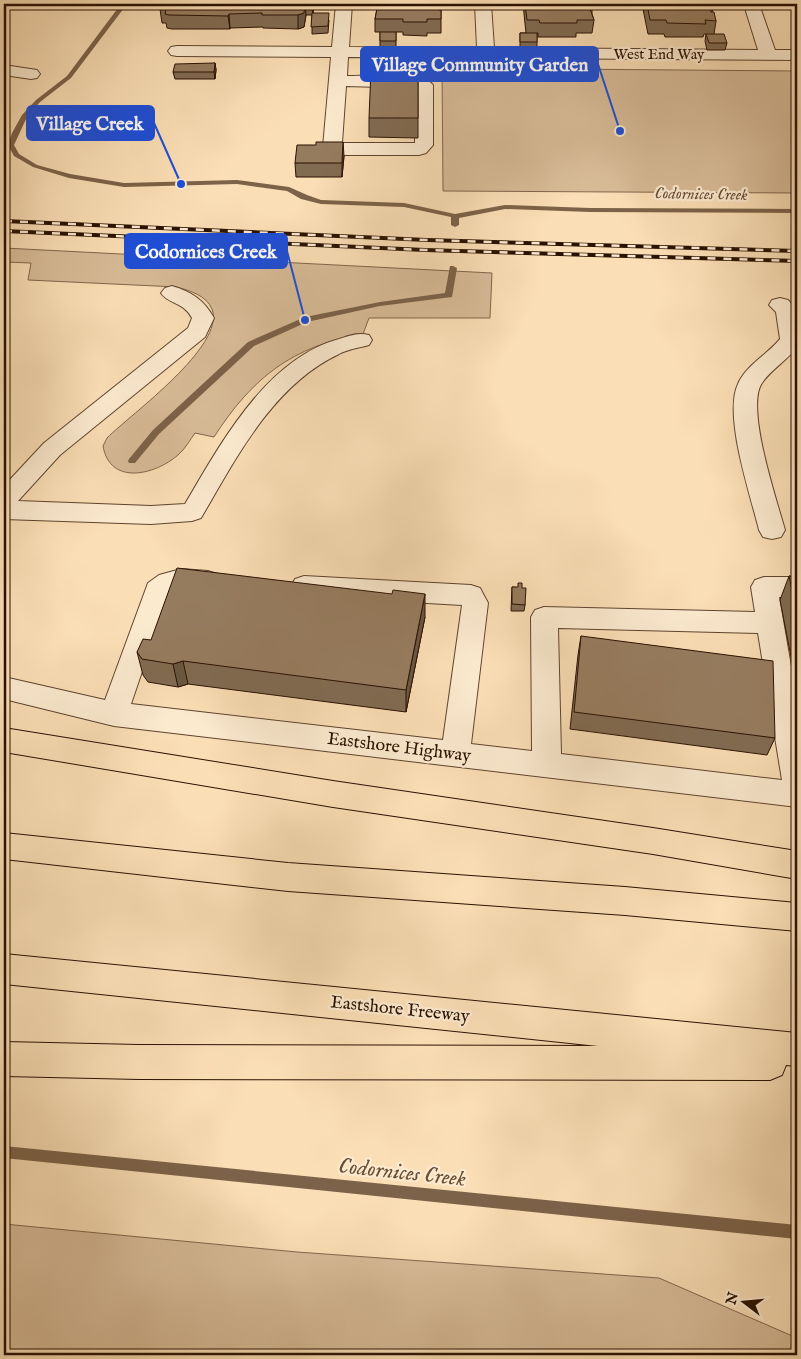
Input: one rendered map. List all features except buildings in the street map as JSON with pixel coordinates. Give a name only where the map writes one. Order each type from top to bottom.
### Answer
[{"type":"highway","points":[[4,740],[333,794],[653,841],[797,865]]},
{"type":"highway","points":[[4,846],[288,877],[626,901],[797,917]]},
{"type":"highway","name":"Eastshore Freeway","points":[[4,969],[797,1050]]},
{"type":"highway","points":[[4,1058],[139,1062],[797,1063]]},
{"type":"street","points":[[338,81],[417,82],[424,85],[424,145],[419,148],[410,149],[339,149],[332,147],[344,4]]},
{"type":"street","points":[[483,4],[486,54]]},
{"type":"street","points":[[752,5],[768,55]]},
{"type":"street","name":"West End Way","points":[[177,51],[797,55]]},
{"type":"street","points":[[4,70],[31,74]]},
{"type":"street","points":[[4,501],[52,449],[197,332],[203,318],[199,310],[184,296],[172,293]]},
{"type":"street","points":[[772,530],[747,427],[745,403],[748,385],[759,370],[784,351],[791,340],[786,310],[780,305]]},
{"type":"street","points":[[4,510],[151,515],[192,512],[229,453],[273,393],[319,354],[345,342],[361,340]]},
{"type":"street","points":[[114,714],[157,590],[164,582],[177,578],[229,582]]},
{"type":"street","points":[[277,585],[471,595],[475,603],[455,754]]},
{"type":"street","points":[[797,587],[764,587],[797,780]]},
{"type":"street","points":[[547,765],[544,617],[770,623]]},
{"type":"street","name":"Eastshore Highway","points":[[4,688],[114,714],[797,794]]},
{"type":"shaded area","points":[[442,68],[797,71],[797,193],[443,191]]},
{"type":"shaded area","points":[[4,248],[492,273],[490,318],[369,318],[363,334],[338,339],[315,347],[295,356],[276,368],[243,398],[214,437],[195,433],[181,453],[158,468],[134,473],[124,472],[114,467],[107,459],[103,446],[107,438],[174,378],[191,360],[205,341],[212,324],[212,309],[202,297],[177,287],[28,280],[31,263],[4,262]]},
{"type":"shaded area","points":[[4,1224],[297,1252],[659,1278],[797,1338],[797,1355],[4,1355]]},
{"type":"waterway","points":[[124,4],[69,77],[38,101],[24,116],[11,145],[16,155],[35,166],[69,176],[124,185],[237,182],[289,189],[304,197],[321,202],[404,205],[455,216]]},
{"type":"waterway","name":"Codornices Creek","points":[[455,216],[505,207],[590,210],[797,211]]},
{"type":"waterway","points":[[455,216],[455,225]]},
{"type":"waterway","name":"Codornices Creek","points":[[132,461],[156,432],[251,344],[305,320],[380,304],[449,295],[453,268]]},
{"type":"waterway","name":"Codornices Creek","points":[[4,1152],[797,1232]]},
{"type":"railway","points":[[4,221],[427,240],[797,251]]},
{"type":"railway","points":[[4,231],[425,250],[797,261]]},
{"type":"place","name":"Village Community Garden","points":[[620,131]]},
{"type":"place","name":"Village Creek","points":[[181,184]]},
{"type":"place","name":"Codornices Creek","points":[[305,320]]}]
